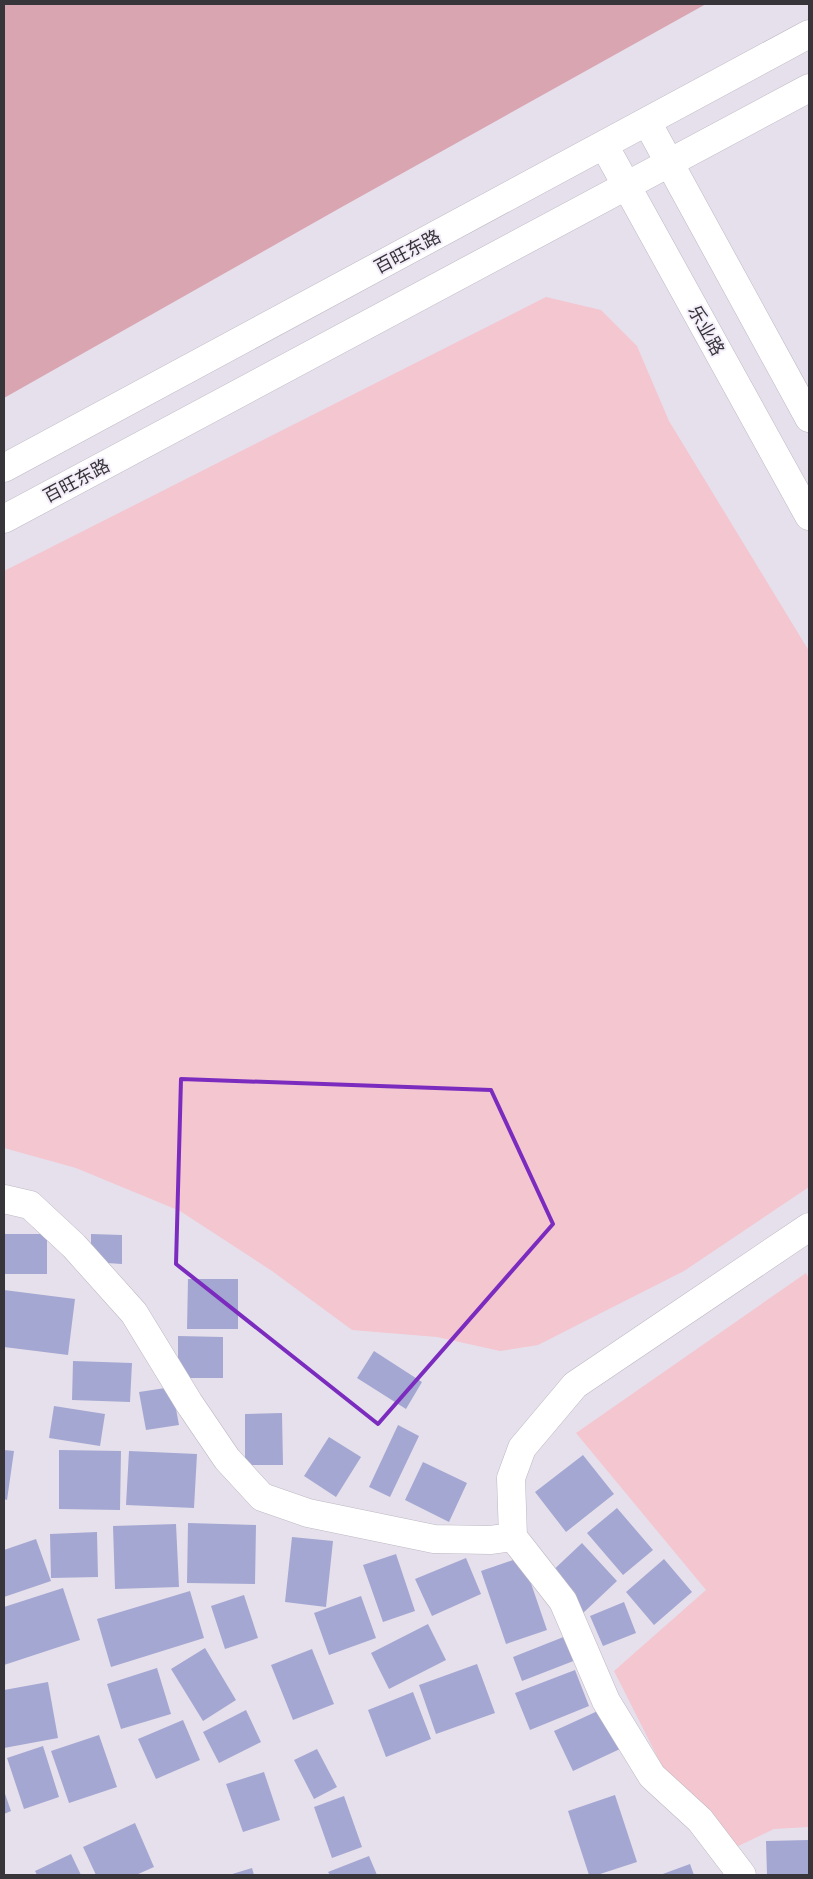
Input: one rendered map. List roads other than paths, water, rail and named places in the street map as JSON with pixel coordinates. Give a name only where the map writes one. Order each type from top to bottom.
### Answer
[{"type":"main road","name":"百旺东路","points":[[4,468],[809,34]]},
{"type":"main road","name":"百旺东路","points":[[4,519],[809,88]]},
{"type":"main road","points":[[647,122],[809,418]]},
{"type":"main road","name":"乐业路","points":[[604,145],[809,516]]},
{"type":"main road","points":[[4,1200],[30,1205],[74,1246],[134,1313],[189,1403],[227,1459],[262,1497],[308,1513],[434,1539],[490,1540],[513,1537]]},
{"type":"main road","points":[[742,1875],[700,1820],[652,1776],[606,1701],[563,1600],[513,1537],[511,1478],[522,1448],[575,1385],[809,1227]]}]
